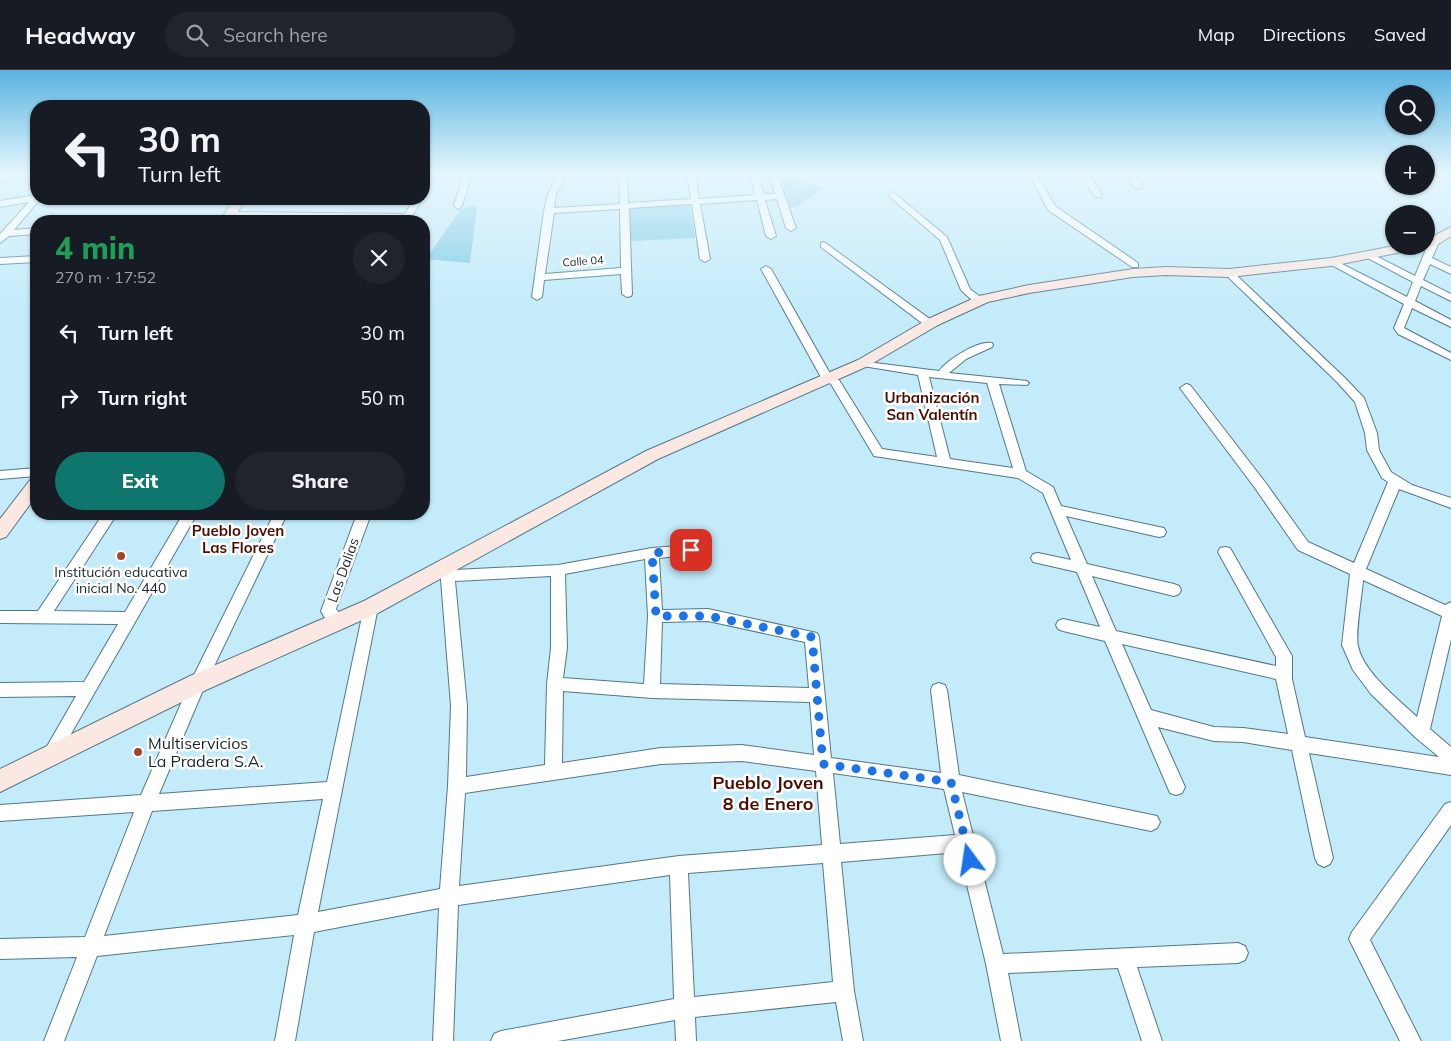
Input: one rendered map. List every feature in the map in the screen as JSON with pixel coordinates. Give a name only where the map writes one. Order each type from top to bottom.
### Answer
[{"type":"street","points":[[3,236],[17,219]]},
{"type":"street","points":[[537,297],[547,219]]},
{"type":"street","points":[[624,219],[627,294]]},
{"type":"street","points":[[698,219],[705,259]]},
{"type":"street","points":[[766,219],[771,236]]},
{"type":"street","points":[[787,219],[790,228]]},
{"type":"street","points":[[921,219],[944,239],[966,290],[979,301]]},
{"type":"street","points":[[1068,219],[1135,265]]},
{"type":"street","points":[[1435,240],[1451,231]]},
{"type":"street","points":[[3,236],[30,232]]},
{"type":"street","points":[[824,245],[930,324]]},
{"type":"street","points":[[0,781],[198,683],[448,572],[652,455],[863,363],[930,324],[979,301],[1029,289],[1132,273],[1166,271],[1229,273],[1330,262],[1385,252]]},
{"type":"street","points":[[1428,255],[1399,328],[1451,357]]},
{"type":"street","points":[[1369,256],[1451,298]]},
{"type":"street","points":[[0,261],[30,259]]},
{"type":"street","points":[[1427,259],[1451,270]]},
{"type":"street","points":[[1330,262],[1451,324]]},
{"type":"street","points":[[766,269],[828,379],[835,382],[878,453],[1021,474],[1048,490],[1176,787]]},
{"type":"street","name":"Calle 04","points":[[541,277],[626,271]]},
{"type":"street","points":[[1229,273],[1341,380],[1360,402],[1371,433],[1373,450],[1379,465],[1386,475],[1395,482],[1451,503]]},
{"type":"street","points":[[942,376],[945,369],[963,356],[988,345]]},
{"type":"street","points":[[863,363],[942,376],[1023,383]]},
{"type":"street","points":[[923,373],[945,463]]},
{"type":"street","points":[[992,380],[1021,474]]},
{"type":"street","points":[[1186,388],[1276,506],[1300,544],[1358,572],[1451,612],[1421,732]]},
{"type":"street","points":[[0,474],[30,472]]},
{"type":"street","points":[[1395,482],[1358,572],[1350,645],[1358,665],[1377,689],[1421,732],[1451,757]]},
{"type":"street","points":[[3,525],[30,491]]},
{"type":"street","points":[[1056,509],[1159,532]]},
{"type":"street","points":[[42,617],[106,520]]},
{"type":"street","points":[[50,755],[187,520]]},
{"type":"street","points":[[54,1041],[147,802],[198,683],[277,520]]},
{"type":"street","name":"Las Dalias","points":[[339,622],[328,611],[362,520]]},
{"type":"street","points":[[448,572],[558,570],[652,553],[691,550]]},
{"type":"street","points":[[1225,552],[1284,656],[1284,674],[1324,858]]},
{"type":"street","points":[[652,553],[656,616],[652,691]]},
{"type":"street","points":[[1038,558],[1174,590]]},
{"type":"street","points":[[553,771],[555,684],[558,648],[558,570]]},
{"type":"street","points":[[443,1041],[449,897],[457,786],[459,706],[448,572]]},
{"type":"street","points":[[285,1041],[306,924],[371,607]]},
{"type":"street","points":[[656,616],[708,616],[812,637],[844,991],[853,1041]]},
{"type":"street","points":[[0,617],[130,618]]},
{"type":"street","points":[[1064,626],[1284,674]]},
{"type":"street","points":[[555,684],[652,691],[817,695]]},
{"type":"street","points":[[0,690],[88,689]]},
{"type":"street","points":[[939,690],[951,782],[996,964],[1011,1041]]},
{"type":"street","points":[[1145,716],[1214,734],[1243,735],[1451,767]]},
{"type":"street","points":[[457,786],[661,756],[742,752],[951,782],[1151,822]]},
{"type":"street","points":[[0,813],[333,790]]},
{"type":"street","points":[[1411,1041],[1359,939],[1451,810]]},
{"type":"street","points":[[0,949],[92,947],[306,924],[449,897],[679,865],[966,843]]},
{"type":"street","points":[[679,865],[686,1041]]},
{"type":"street","points":[[996,964],[1238,952]]},
{"type":"street","points":[[1124,958],[1152,1041]]},
{"type":"street","points":[[502,1041],[684,1008],[844,991]]},
{"type":"shaded area","points":[[454,219],[476,219],[470,263],[430,259],[430,253]]},
{"type":"shaded area","points":[[630,219],[692,219],[695,238],[631,241]]},
{"type":"place","name":"Institución educativa inicial No. 440","points":[[121,556]]},
{"type":"place","name":"Multiservicios La Pradera S.A.","points":[[138,752]]},
{"type":"district","name":"Urbanización San Valentín","points":[[932,406]]},
{"type":"district","name":"Pueblo Joven Las Flores","points":[[238,538]]},
{"type":"district","name":"Pueblo Joven 8 de Enero","points":[[768,792]]},
{"type":"route","points":[[691,550],[652,553],[656,616],[708,616],[812,637],[823,764],[951,782],[970,860]]}]
